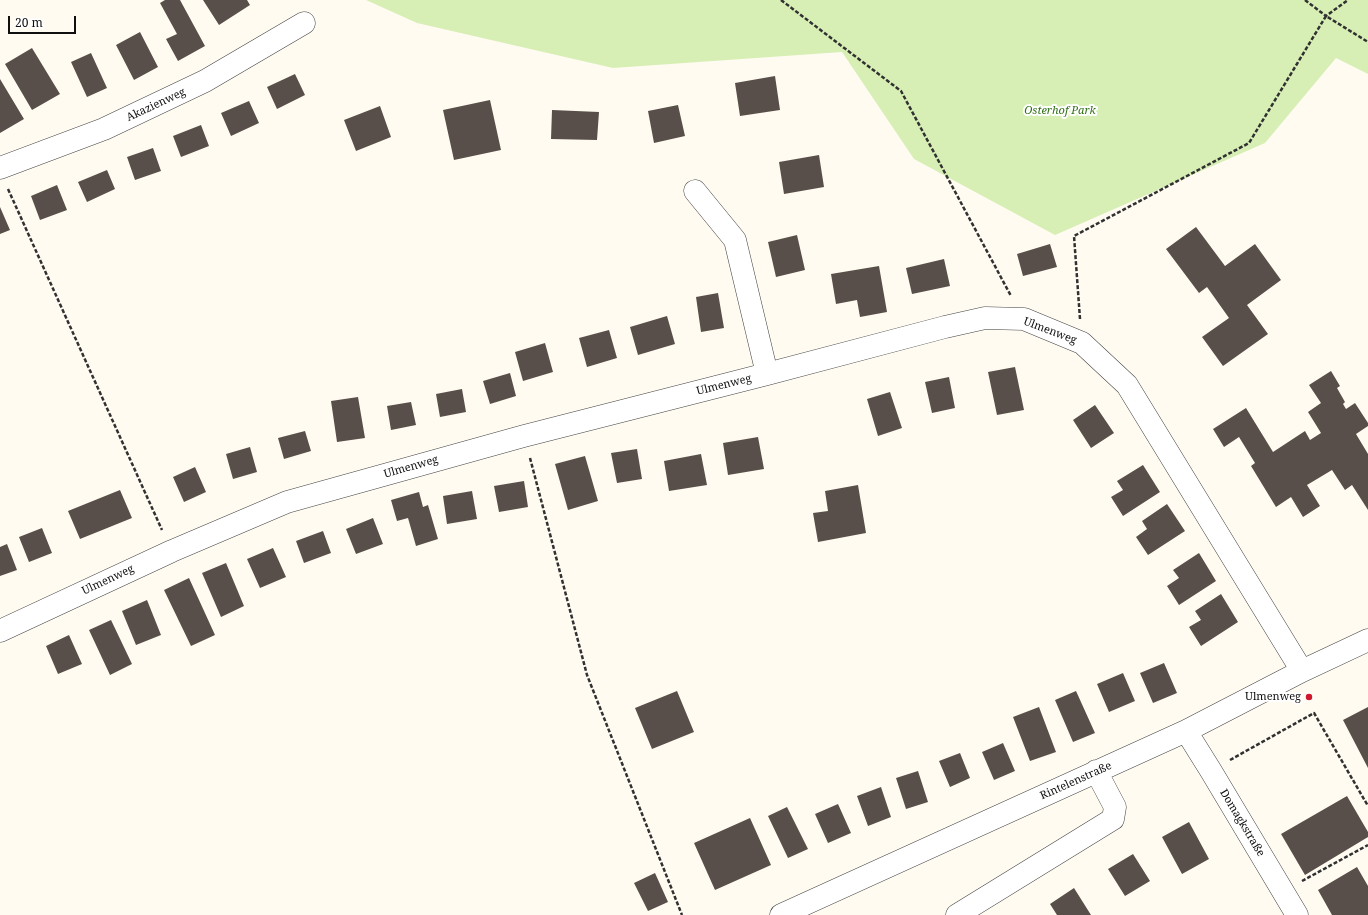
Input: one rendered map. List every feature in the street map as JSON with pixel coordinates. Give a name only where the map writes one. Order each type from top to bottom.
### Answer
[{"type":"street","name":"Akazienweg","points":[[3,177],[205,81],[304,23]]},
{"type":"street","points":[[695,191],[735,240],[767,374]]},
{"type":"street","name":"Ulmenweg","points":[[0,631],[172,551],[287,502],[524,436],[945,327],[985,318],[1024,319],[1082,343],[1127,386],[1302,671]]},
{"type":"street","name":"Rintelenstraße","points":[[781,915],[1186,731],[1302,671],[1368,640]]},
{"type":"street","name":"Domagkstraße","points":[[1186,731],[1284,890],[1297,915]]},
{"type":"street","points":[[957,915],[1113,819],[1115,807],[1096,771]]},
{"type":"path","points":[[780,0],[901,90],[1024,319]]},
{"type":"path","points":[[1305,0],[1326,16],[1368,42]]},
{"type":"path","points":[[1082,343],[1074,236],[1249,143],[1326,16],[1348,0]]},
{"type":"path","points":[[3,177],[172,551]]},
{"type":"path","points":[[524,436],[587,675],[682,915]]},
{"type":"path","points":[[1211,771],[1314,713],[1368,806]]},
{"type":"path","points":[[1284,890],[1368,846]]},
{"type":"green space","name":"Osterhof Park","points":[[366,0],[1368,0],[1368,74],[1336,58],[1265,143],[1055,235],[914,159],[842,52],[613,68],[417,23]]},
{"type":"building","points":[[165,0],[180,0],[205,46],[178,61],[166,39],[177,34],[160,3]]},
{"type":"building","points":[[203,0],[247,0],[250,5],[219,25]]},
{"type":"building","points":[[140,32],[158,67],[134,80],[116,45]]},
{"type":"building","points":[[32,48],[60,94],[32,110],[5,64]]},
{"type":"building","points":[[91,53],[107,88],[87,97],[71,62]]},
{"type":"building","points":[[295,74],[305,95],[277,109],[267,87]]},
{"type":"building","points":[[775,76],[780,110],[740,116],[735,83]]},
{"type":"building","points":[[0,79],[24,119],[0,133]]},
{"type":"building","points":[[490,100],[501,150],[454,160],[443,110]]},
{"type":"building","points":[[249,101],[259,123],[231,136],[221,113]]},
{"type":"building","points":[[678,105],[685,136],[654,143],[648,111]]},
{"type":"building","points":[[380,106],[391,137],[356,151],[344,120]]},
{"type":"building","points":[[552,110],[599,112],[597,140],[551,139]]},
{"type":"building","points":[[201,125],[209,146],[181,157],[173,136]]},
{"type":"building","points":[[153,148],[161,171],[135,180],[127,157]]},
{"type":"building","points":[[819,155],[824,187],[784,194],[779,162]]},
{"type":"building","points":[[107,170],[115,189],[87,202],[78,182]]},
{"type":"building","points":[[57,185],[67,210],[40,220],[31,196]]},
{"type":"building","points":[[0,207],[10,230],[0,234]]},
{"type":"building","points":[[1196,227],[1225,266],[1255,244],[1281,280],[1247,305],[1268,334],[1223,366],[1202,337],[1229,318],[1207,287],[1199,293],[1166,249]]},
{"type":"building","points":[[797,235],[805,270],[776,277],[768,242]]},
{"type":"building","points":[[1050,244],[1057,267],[1023,276],[1017,254]]},
{"type":"building","points":[[944,259],[950,286],[912,294],[906,268]]},
{"type":"building","points":[[879,266],[887,312],[860,317],[857,300],[836,304],[831,274]]},
{"type":"building","points":[[718,293],[724,328],[701,332],[696,297]]},
{"type":"building","points":[[667,316],[675,344],[638,355],[630,327]]},
{"type":"building","points":[[609,330],[617,358],[587,367],[579,338]]},
{"type":"building","points":[[545,343],[553,372],[523,381],[515,352]]},
{"type":"building","points":[[1015,367],[1024,410],[997,415],[988,372]]},
{"type":"building","points":[[1331,371],[1340,386],[1337,388],[1345,402],[1343,404],[1346,409],[1355,403],[1368,423],[1368,426],[1356,434],[1368,454],[1368,510],[1352,485],[1345,490],[1332,470],[1307,485],[1320,506],[1303,517],[1291,497],[1276,507],[1251,466],[1255,463],[1239,437],[1224,447],[1213,429],[1246,408],[1273,452],[1305,431],[1310,440],[1321,433],[1308,412],[1321,403],[1309,385]]},
{"type":"building","points":[[510,373],[516,396],[490,404],[483,381]]},
{"type":"building","points":[[949,377],[955,408],[932,413],[925,382]]},
{"type":"building","points":[[462,389],[466,412],[440,417],[436,394]]},
{"type":"building","points":[[890,392],[902,428],[878,436],[867,399]]},
{"type":"building","points":[[358,397],[365,438],[337,442],[331,401]]},
{"type":"building","points":[[411,402],[416,425],[391,430],[387,406]]},
{"type":"building","points":[[1095,405],[1114,433],[1091,448],[1073,420]]},
{"type":"building","points":[[305,431],[311,451],[284,459],[278,438]]},
{"type":"building","points":[[758,437],[764,469],[728,475],[723,443]]},
{"type":"building","points":[[250,447],[257,472],[233,479],[226,454]]},
{"type":"building","points":[[637,449],[642,479],[617,483],[611,453]]},
{"type":"building","points":[[701,454],[707,485],[669,491],[664,461]]},
{"type":"building","points":[[585,456],[598,501],[568,510],[555,464]]},
{"type":"building","points":[[1143,465],[1160,492],[1123,516],[1111,497],[1123,490],[1117,481]]},
{"type":"building","points":[[195,467],[206,492],[184,502],[173,477]]},
{"type":"building","points":[[524,481],[528,507],[499,512],[494,486]]},
{"type":"building","points":[[858,485],[866,533],[818,542],[813,513],[828,511],[825,491]]},
{"type":"building","points":[[120,490],[132,518],[80,539],[68,511]]},
{"type":"building","points":[[472,491],[477,519],[447,524],[443,496]]},
{"type":"building","points":[[419,492],[423,507],[428,505],[438,539],[416,546],[408,518],[397,521],[391,500]]},
{"type":"building","points":[[1167,504],[1185,531],[1148,555],[1136,537],[1147,529],[1142,521]]},
{"type":"building","points":[[373,518],[383,544],[356,554],[346,529]]},
{"type":"building","points":[[42,528],[52,553],[29,562],[19,537]]},
{"type":"building","points":[[323,531],[331,553],[304,563],[296,541]]},
{"type":"building","points":[[7,544],[17,570],[0,576],[0,547]]},
{"type":"building","points":[[273,548],[286,577],[260,588],[247,559]]},
{"type":"building","points":[[1199,553],[1216,581],[1179,605],[1167,586],[1179,578],[1173,570]]},
{"type":"building","points":[[226,563],[244,606],[221,617],[202,573]]},
{"type":"building","points":[[189,578],[215,635],[191,646],[164,590]]},
{"type":"building","points":[[1221,594],[1238,622],[1201,646],[1189,627],[1201,620],[1195,611]]},
{"type":"building","points":[[147,600],[161,635],[136,645],[122,611]]},
{"type":"building","points":[[111,620],[132,664],[110,675],[89,630]]},
{"type":"building","points":[[69,635],[82,664],[58,674],[46,646]]},
{"type":"building","points":[[1164,663],[1177,693],[1153,703],[1140,673]]},
{"type":"building","points":[[1123,673],[1135,701],[1109,712],[1097,684]]},
{"type":"building","points":[[677,691],[694,732],[652,749],[635,708]]},
{"type":"building","points":[[1076,691],[1095,733],[1073,742],[1055,700]]},
{"type":"building","points":[[1039,707],[1056,752],[1030,761],[1013,717]]},
{"type":"building","points":[[1368,707],[1368,768],[1343,720]]},
{"type":"building","points":[[1003,743],[1015,771],[994,780],[982,752]]},
{"type":"building","points":[[960,753],[970,778],[950,787],[939,761]]},
{"type":"building","points":[[918,771],[928,802],[906,809],[896,778]]},
{"type":"building","points":[[881,787],[891,817],[868,826],[857,796]]},
{"type":"building","points":[[1347,796],[1368,832],[1368,837],[1305,875],[1281,834]]},
{"type":"building","points":[[838,804],[851,833],[828,843],[815,814]]},
{"type":"building","points":[[787,807],[808,849],[788,858],[768,816]]},
{"type":"building","points":[[750,818],[771,865],[715,890],[694,843]]},
{"type":"building","points":[[1189,822],[1209,859],[1182,874],[1162,837]]},
{"type":"building","points":[[1133,854],[1150,881],[1125,896],[1108,869]]},
{"type":"building","points":[[1357,867],[1368,886],[1368,915],[1332,915],[1318,890]]},
{"type":"building","points":[[655,873],[668,902],[648,911],[634,883]]},
{"type":"building","points":[[1074,888],[1091,915],[1057,915],[1050,904]]},
{"type":"place","name":"Ulmenweg","points":[[1309,697]]}]
